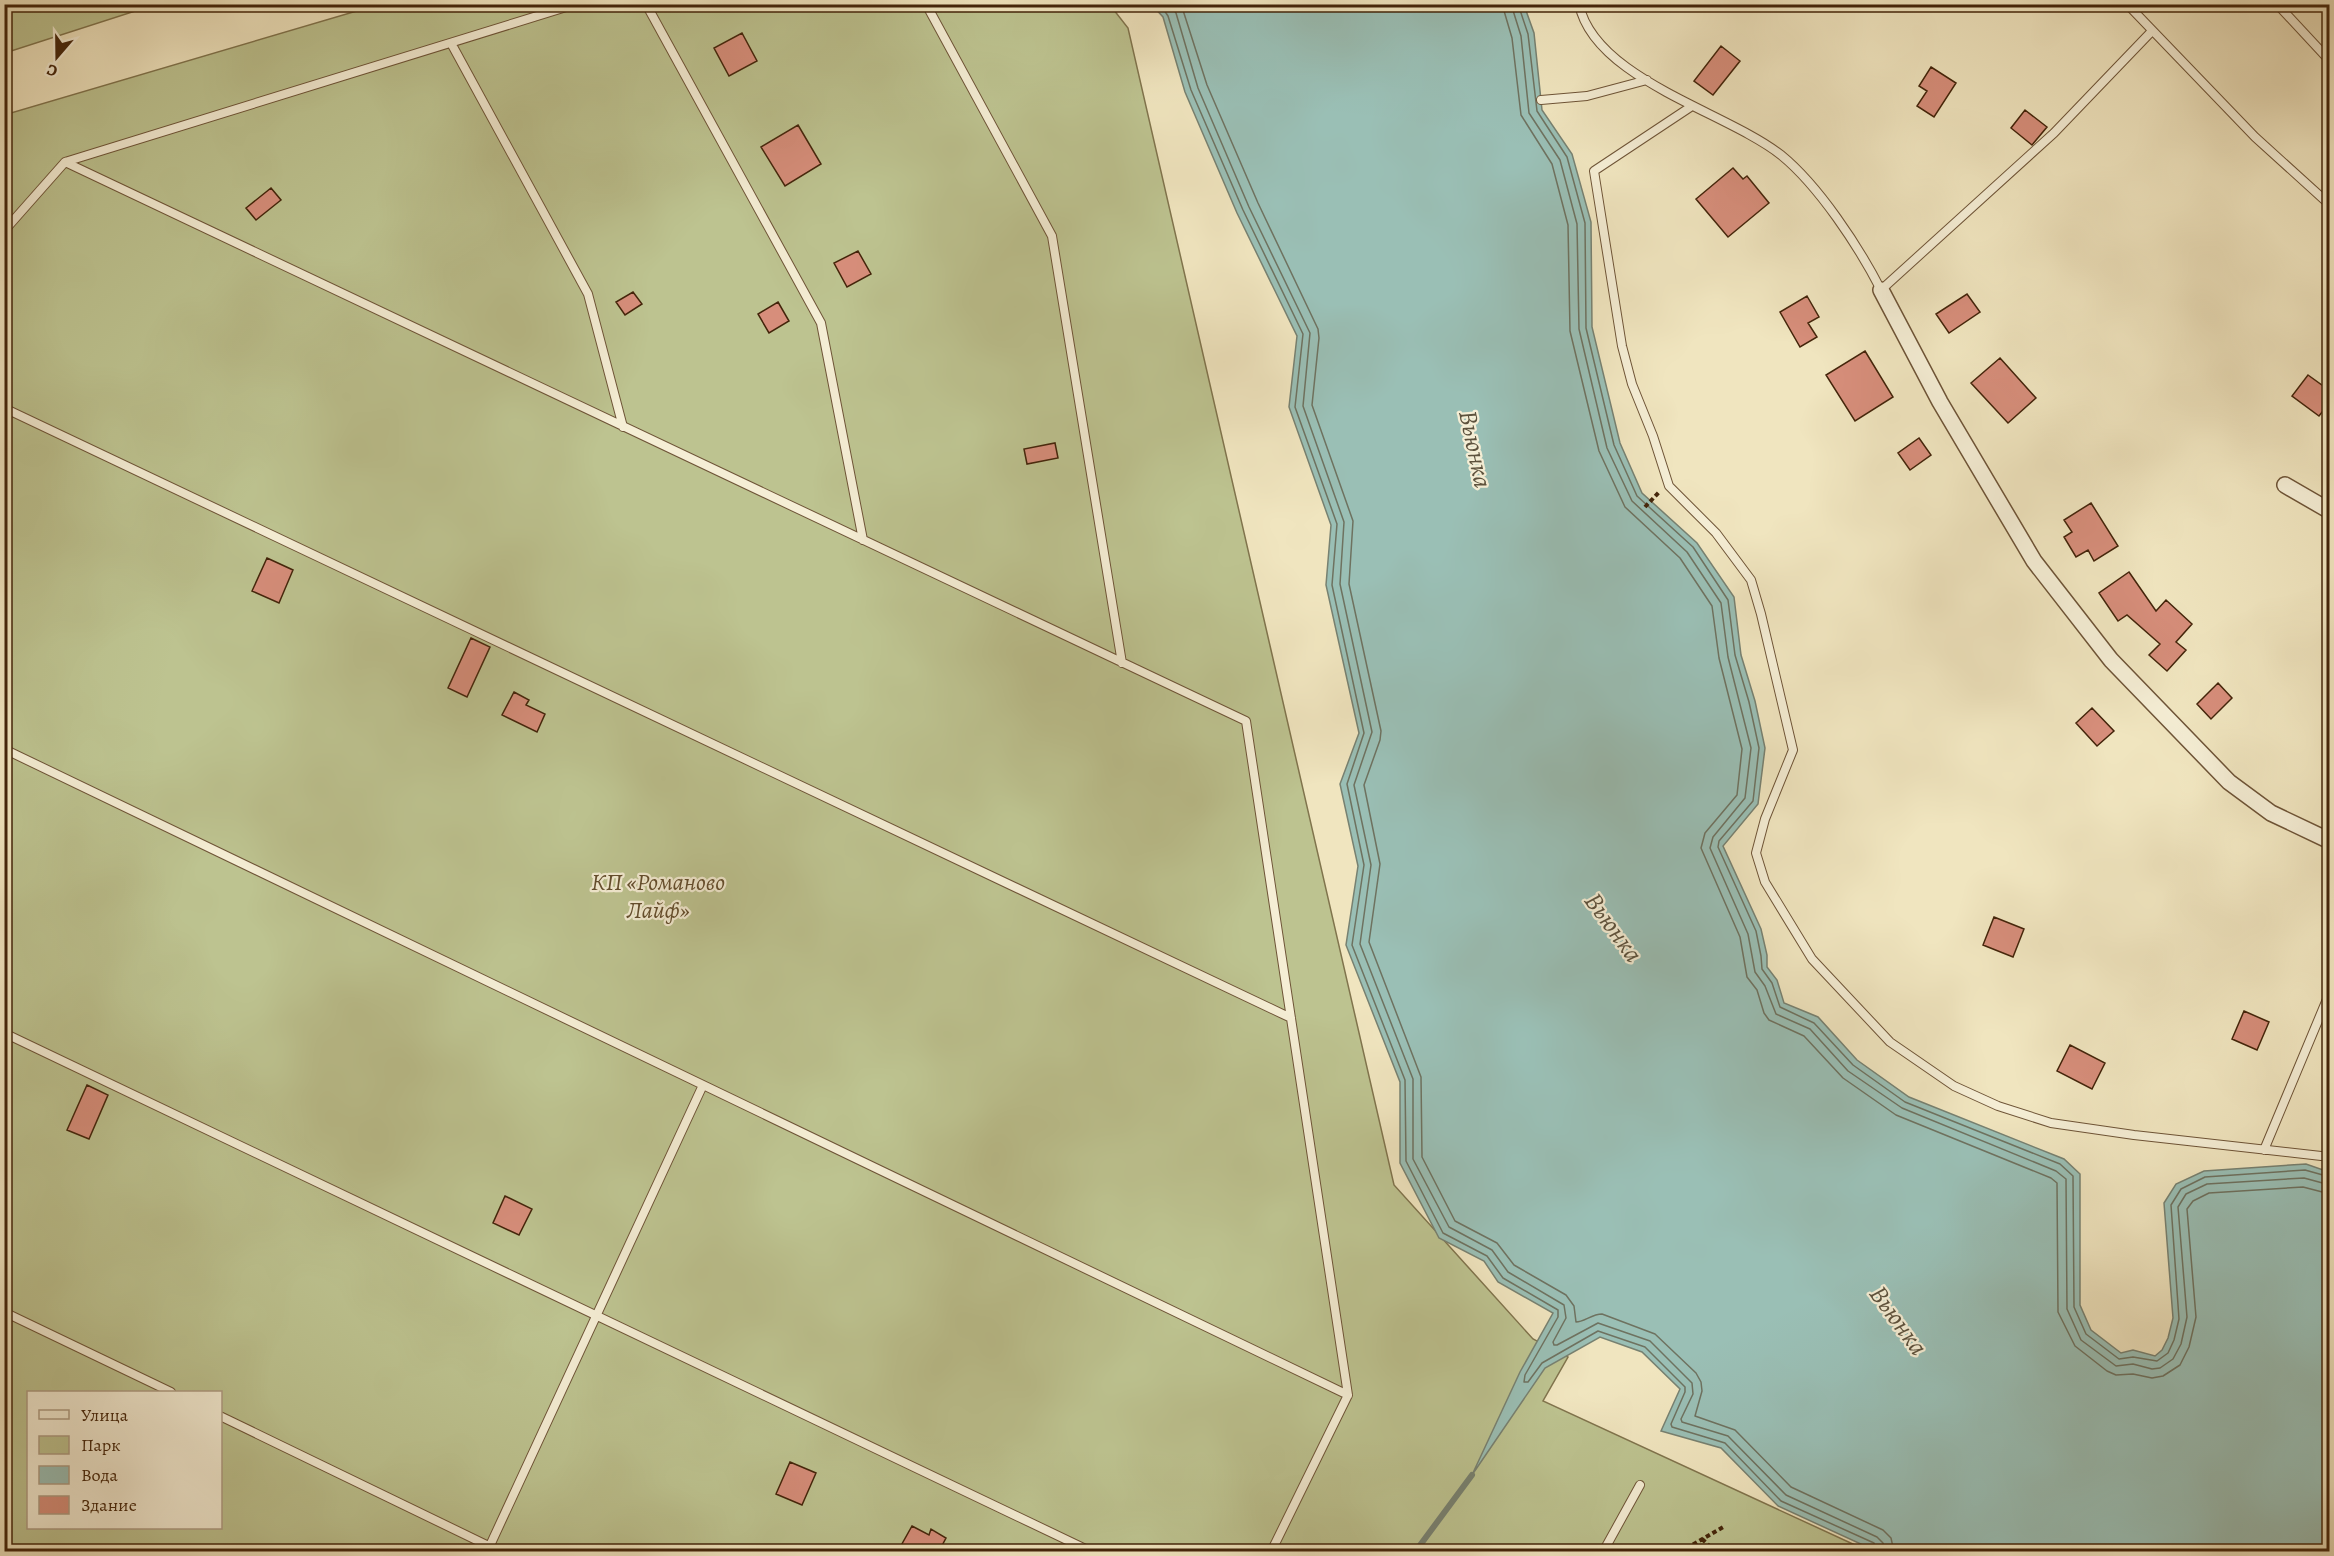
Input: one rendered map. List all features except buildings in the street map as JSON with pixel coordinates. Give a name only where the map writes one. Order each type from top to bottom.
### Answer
[{"type":"street","points":[[1881,290],[1940,402],[2034,561],[2111,660],[2237,788],[2271,813],[2330,841]]},
{"type":"street","points":[[2285,485],[2330,511]]},
{"type":"lane","points":[[4,231],[65,162],[576,4]]},
{"type":"lane","points":[[646,4],[821,323],[863,540]]},
{"type":"lane","points":[[926,4],[1052,236],[1122,663]]},
{"type":"lane","points":[[1579,4],[1584,23],[1600,44],[1647,80],[1667,94],[1754,136],[1790,163],[1805,178],[1849,236],[1865,259],[1881,290],[2054,133],[2151,32]]},
{"type":"lane","points":[[2127,4],[2151,32],[2255,137],[2330,205]]},
{"type":"lane","points":[[2277,4],[2330,61]]},
{"type":"lane","points":[[451,43],[588,294],[623,427]]},
{"type":"lane","points":[[1541,99],[1587,96],[1647,80]]},
{"type":"lane","points":[[1692,106],[1594,171],[1622,346],[1632,384],[1653,436],[1669,486],[1716,533],[1751,580],[1761,614],[1793,750],[1765,819],[1756,853],[1765,882],[1812,959],[1890,1042],[1954,1086],[1998,1106],[2051,1123],[2134,1135],[2330,1157]]},
{"type":"lane","points":[[65,162],[1246,722],[1348,1395],[1271,1551]]},
{"type":"lane","points":[[4,408],[1291,1018]]},
{"type":"lane","points":[[4,749],[1348,1395]]},
{"type":"lane","points":[[2264,1150],[2330,992]]},
{"type":"lane","points":[[4,1033],[1092,1551]]},
{"type":"lane","points":[[488,1549],[703,1085]]},
{"type":"lane","points":[[4,1312],[169,1391]]},
{"type":"lane","points":[[222,1417],[488,1549],[501,1551]]},
{"type":"lane","points":[[1604,1551],[1640,1485]]},
{"type":"path","points":[[1645,507],[1663,489]]},
{"type":"path","points":[[1680,1551],[1725,1526]]},
{"type":"path","points":[[1702,1539],[1716,1551]]},
{"type":"green space","points":[[5,4],[154,4],[154,5],[5,53]]},
{"type":"green space","name":"КП «Романово Лайф»","points":[[377,5],[1110,5],[1128,28],[1394,1185],[1533,1339],[1568,1357],[1543,1401],[1868,1551],[5,1551],[4,115]]},
{"type":"water","name":"Вьюнка","points":[[1152,5],[1524,5],[1534,33],[1542,110],[1572,154],[1591,222],[1592,327],[1620,443],[1642,493],[1697,543],[1734,597],[1741,655],[1755,701],[1765,748],[1758,804],[1723,846],[1761,929],[1767,955],[1767,967],[1777,980],[1784,1003],[1818,1017],[1857,1060],[1909,1097],[2064,1159],[2080,1174],[2080,1305],[2091,1330],[2121,1353],[2133,1350],[2155,1356],[2162,1350],[2168,1338],[2173,1318],[2164,1203],[2176,1184],[2204,1171],[2306,1164],[2329,1172],[2329,1551],[1876,1551],[1778,1506],[1721,1448],[1661,1431],[1680,1389],[1642,1352],[1600,1337],[1545,1368],[1472,1475],[1520,1372],[1553,1313],[1498,1282],[1484,1261],[1439,1238],[1400,1163],[1400,1082],[1346,945],[1358,866],[1340,784],[1359,733],[1326,585],[1331,525],[1289,407],[1297,336],[1237,213],[1185,92],[1163,17]]},
{"type":"waterway","points":[[1415,1552],[1472,1475]]}]
